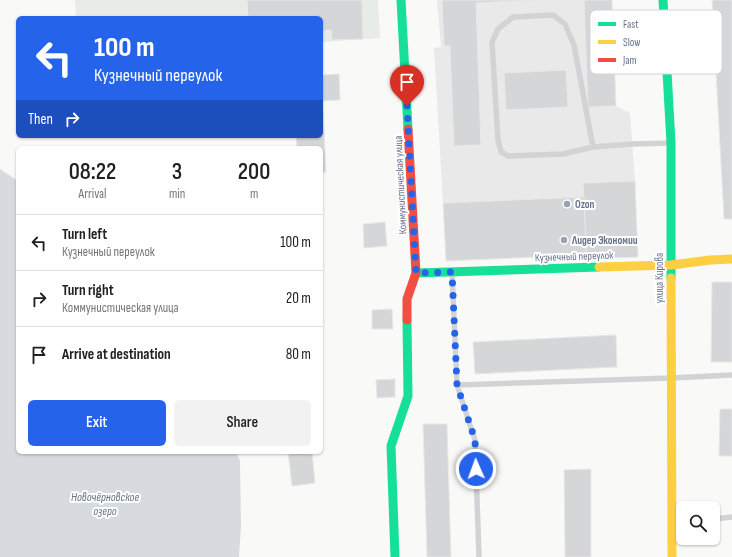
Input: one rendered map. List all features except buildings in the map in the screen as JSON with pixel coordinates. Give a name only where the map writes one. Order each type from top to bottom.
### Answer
[{"type":"street","name":"Коммунистическая улица","points":[[401,0],[416,273]]},
{"type":"street","name":"улица Кирова","points":[[663,0],[664,10]]},
{"type":"street","name":"улица Кирова","points":[[667,74],[671,143],[671,378],[674,522],[672,557]]},
{"type":"street","name":"Кузнечный переулок","points":[[416,273],[671,265],[732,259]]},
{"type":"street","points":[[395,557],[391,446],[408,396],[407,299],[416,273]]},
{"type":"lane","points":[[593,147],[574,45],[565,24],[553,15],[514,17],[498,29],[492,42],[498,140],[501,152],[508,156],[564,154],[593,147],[671,143]]},
{"type":"lane","points":[[452,272],[457,385],[475,440],[479,557]]},
{"type":"lane","points":[[457,385],[732,375]]},
{"type":"lane","points":[[720,518],[732,517]]},
{"type":"shaded area","points":[[75,0],[378,0],[380,38],[323,42],[323,16],[76,16]]},
{"type":"shaded area","points":[[437,0],[612,0],[612,10],[590,10],[590,74],[615,74],[616,106],[630,113],[635,181],[638,257],[586,255],[446,261],[434,48],[441,47]]},
{"type":"water","name":"Новочёрновское озеро","points":[[0,169],[16,180],[16,454],[237,454],[240,461],[241,526],[239,557],[0,557]]},
{"type":"traffic: fast","points":[[401,0],[408,129]]},
{"type":"traffic: fast","points":[[663,0],[664,10]]},
{"type":"traffic: fast","points":[[667,74],[671,143],[671,278]]},
{"type":"traffic: fast","points":[[416,273],[599,267]]},
{"type":"traffic: fast","points":[[395,557],[391,446],[408,396],[407,320]]},
{"type":"traffic: slow","points":[[599,267],[671,265],[732,259]]},
{"type":"traffic: slow","points":[[671,278],[672,557]]},
{"type":"traffic: jam","points":[[407,320],[407,299],[416,273],[408,129]]},
{"type":"place","name":"Ozon","points":[[567,204]]},
{"type":"place","name":"Лидер Экономии","points":[[564,240]]},
{"type":"route","points":[[407,106],[416,273],[452,272],[457,385],[475,440],[476,469]]}]
